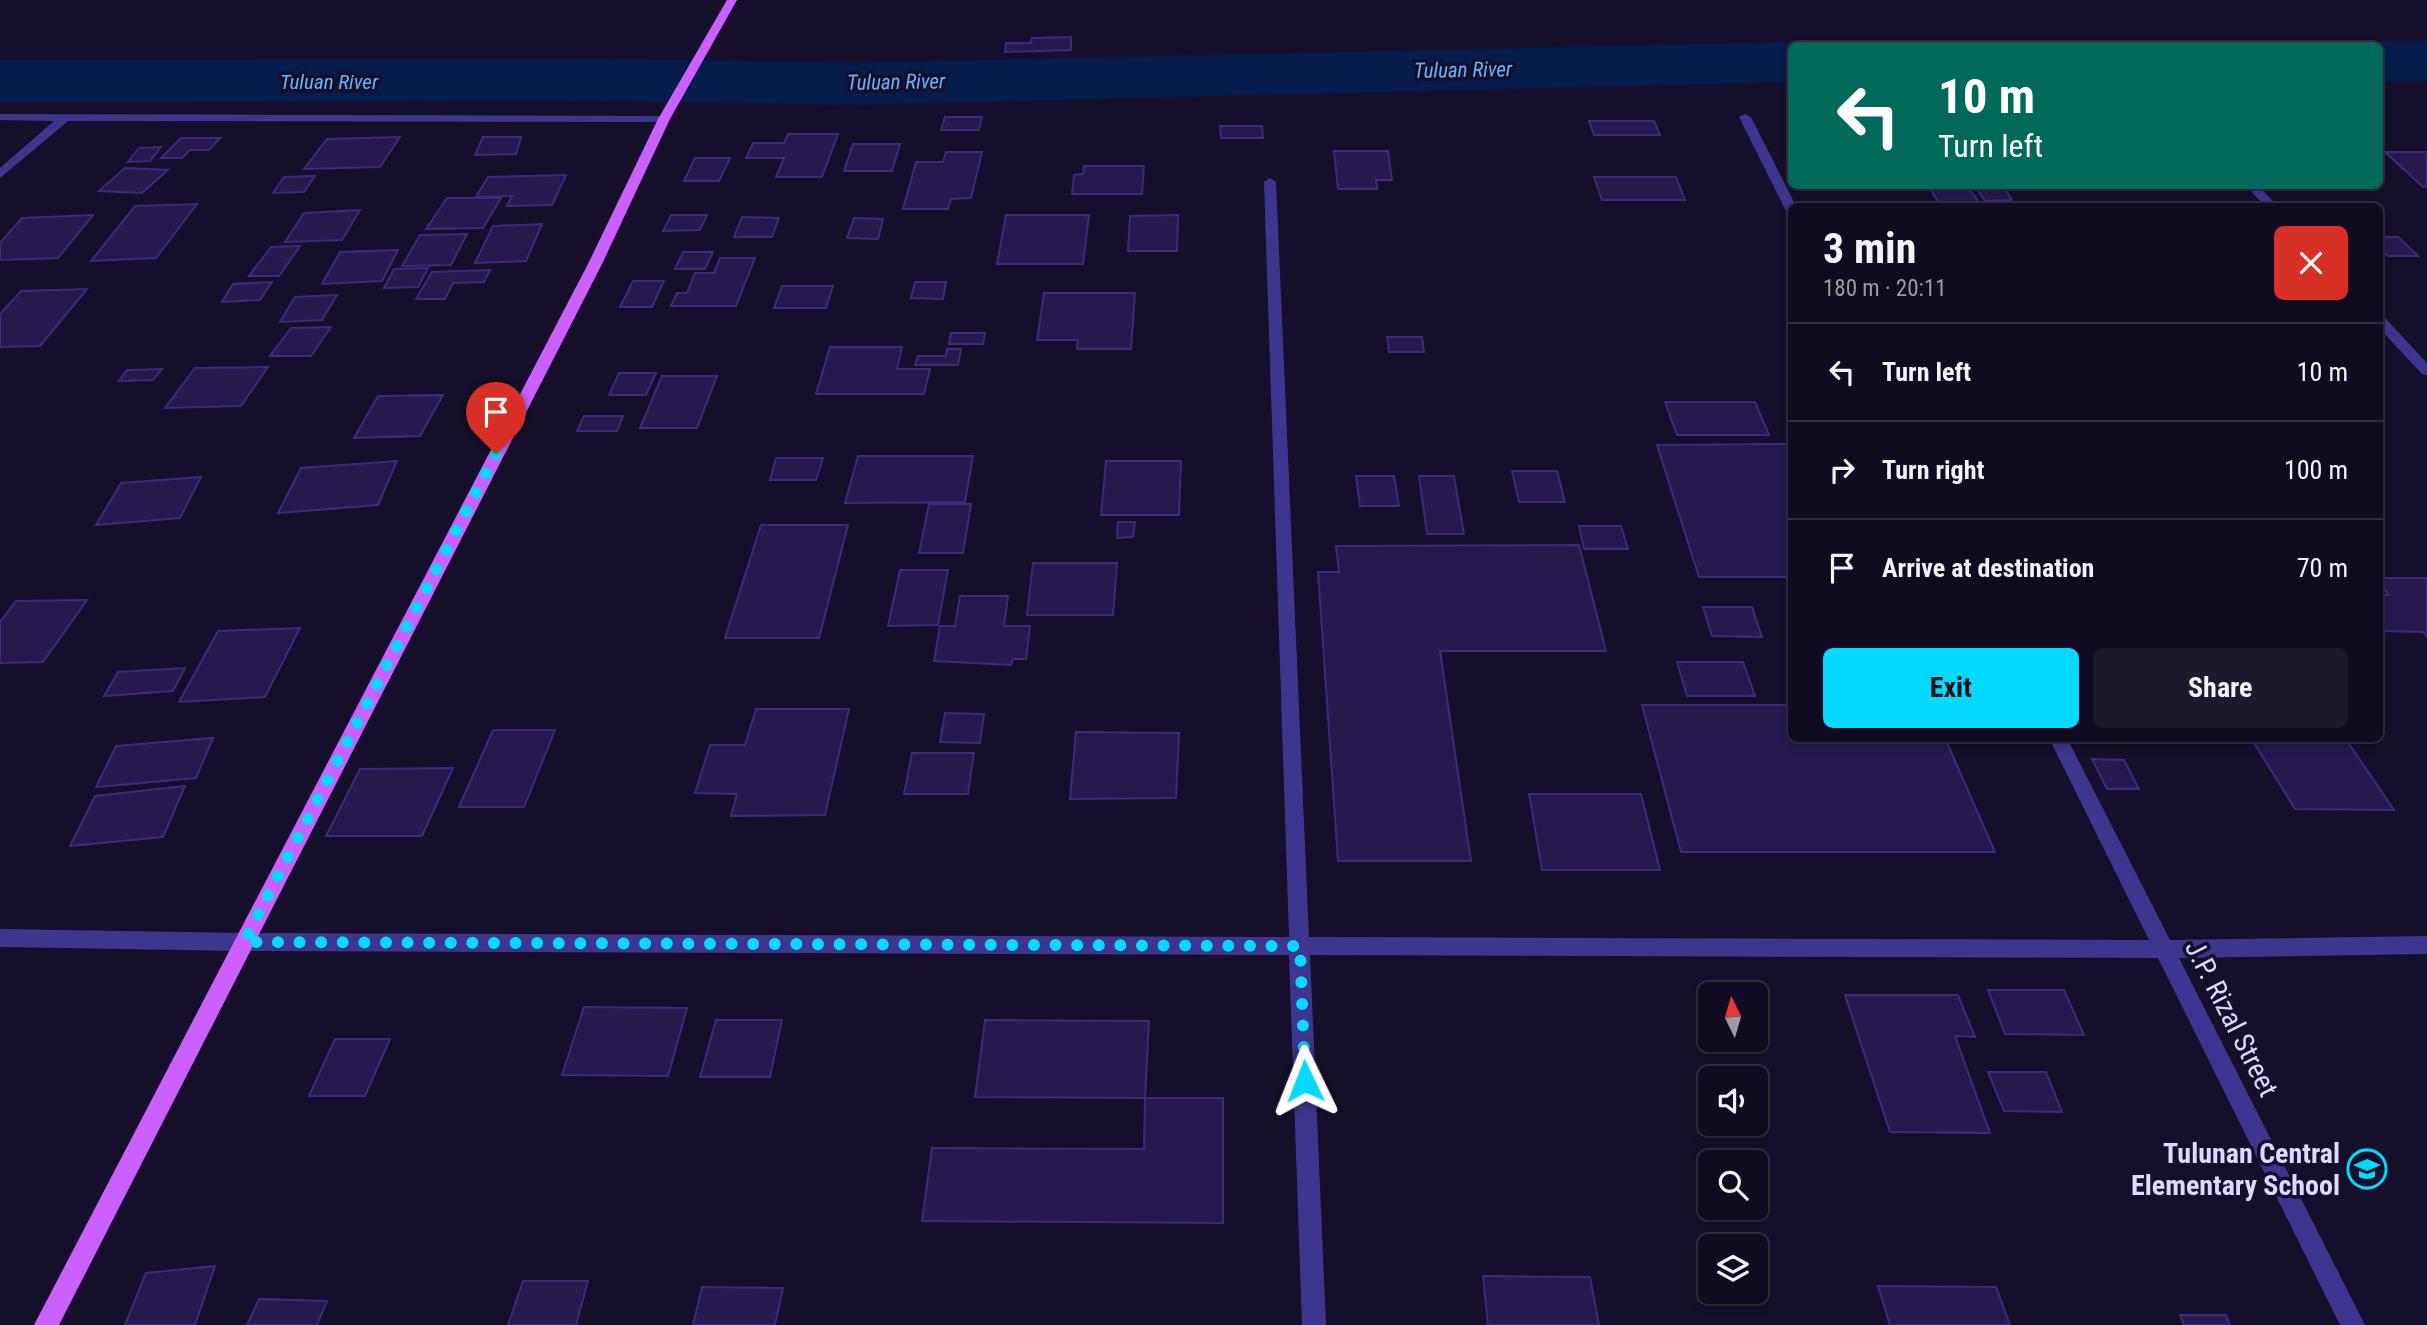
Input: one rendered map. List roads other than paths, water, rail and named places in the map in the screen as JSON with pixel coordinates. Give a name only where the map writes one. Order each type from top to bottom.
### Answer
[{"type":"main road","points":[[46,1325],[595,264],[668,112],[732,0]]},
{"type":"street","points":[[0,117],[668,112]]},
{"type":"street","points":[[1745,117],[1788,203]]},
{"type":"street","points":[[0,174],[64,118]]},
{"type":"street","points":[[1270,182],[1314,1325]]},
{"type":"street","points":[[2255,189],[2269,203]]},
{"type":"street","points":[[2383,324],[2427,370]]},
{"type":"street","name":"J.P. Rizal Street","points":[[2060,742],[2353,1325]]},
{"type":"street","points":[[0,938],[244,942],[2164,949],[2427,946]]},
{"type":"waterway","name":"Tuluan River","points":[[2383,61],[2427,61]]},
{"type":"waterway","name":"Tuluan River","points":[[0,81],[617,80],[850,84],[1788,62]]},
{"type":"place","name":"Tulunan Central Elementary School","points":[[2367,1169]]}]
